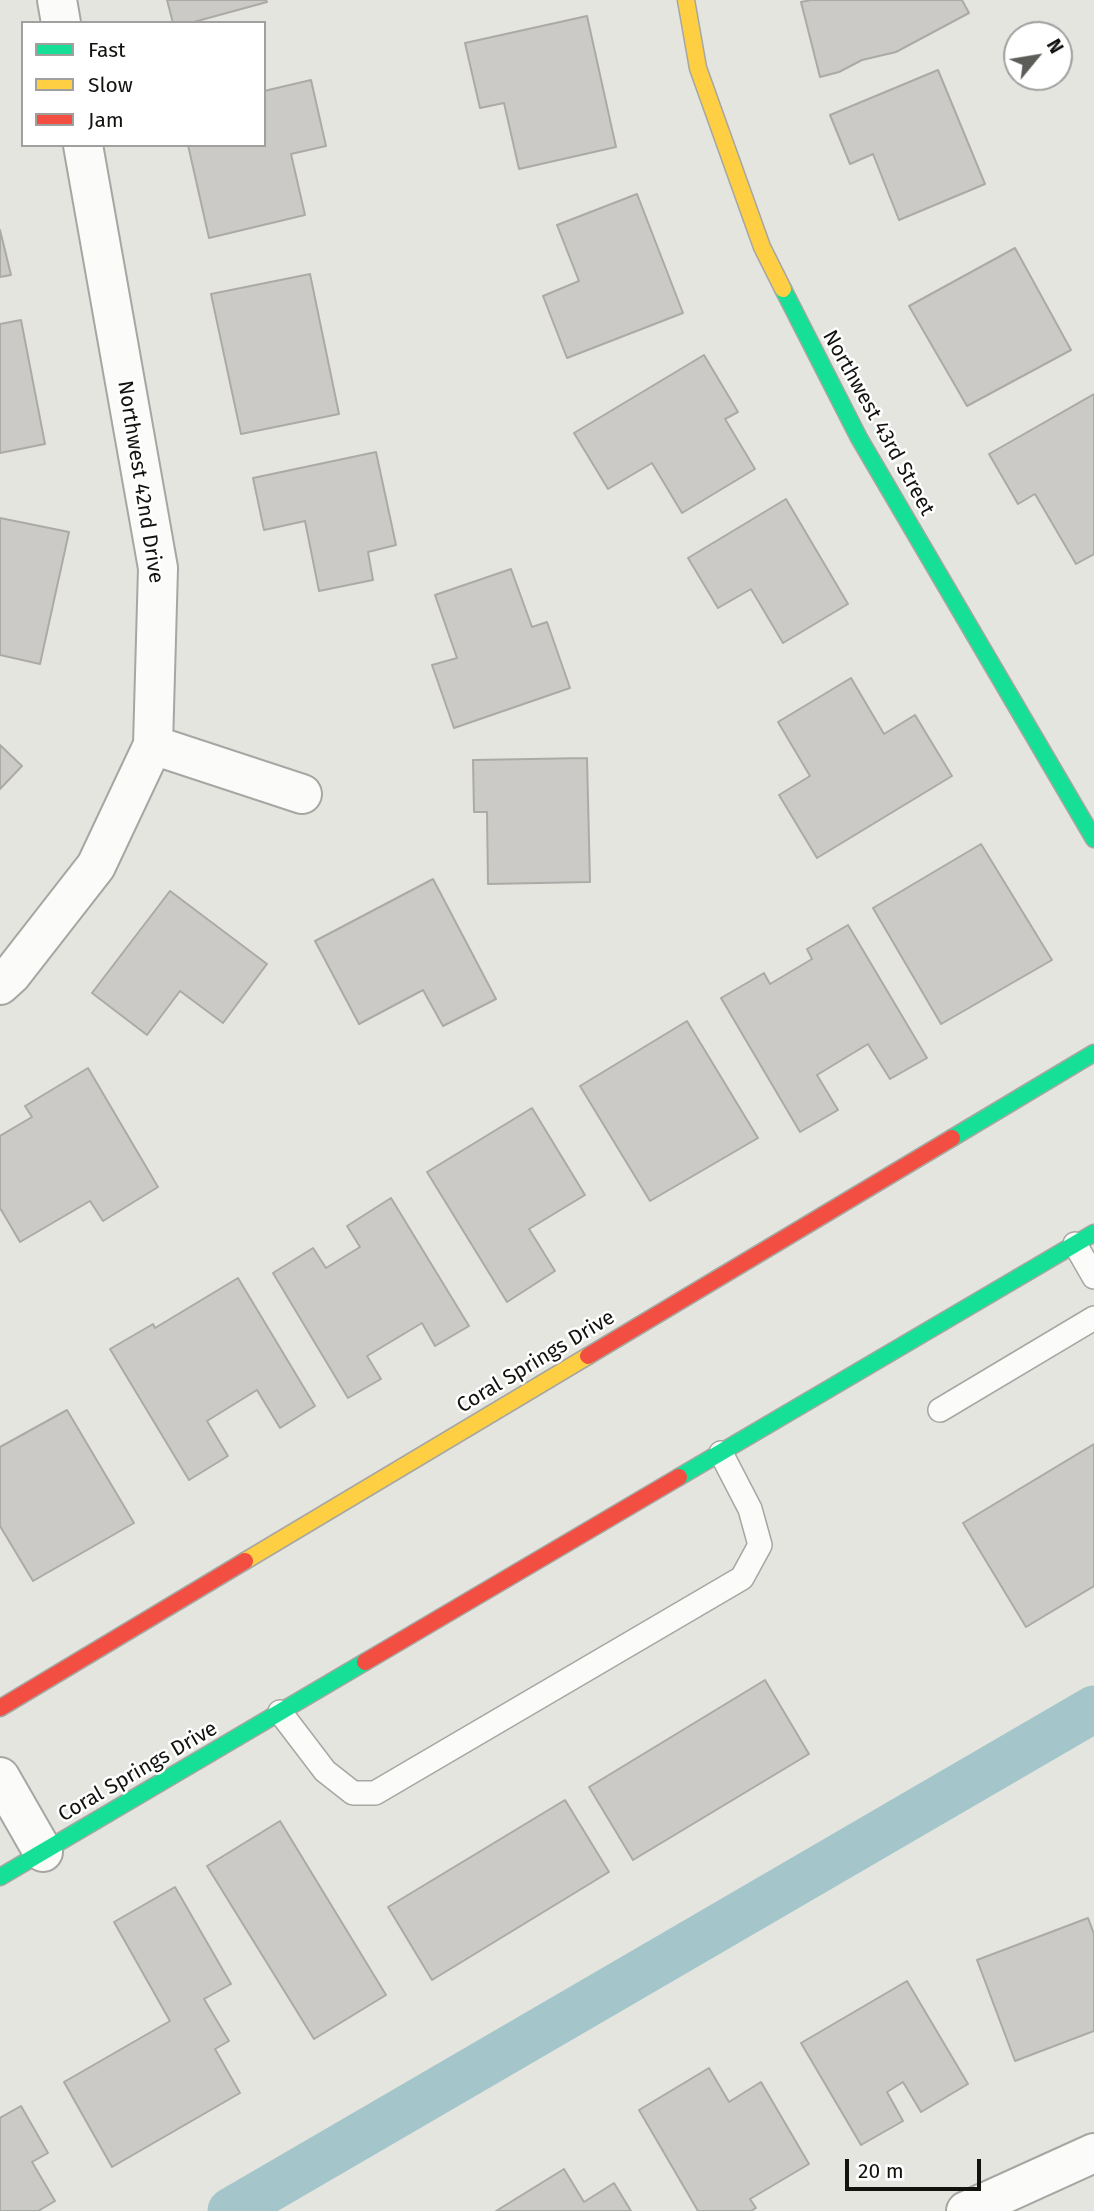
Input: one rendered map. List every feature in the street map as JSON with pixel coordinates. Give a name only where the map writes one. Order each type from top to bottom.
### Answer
[{"type":"main road","name":"Northwest 43rd Street","points":[[687,0],[698,68],[762,247],[859,439],[1094,839]]},
{"type":"main road","name":"Coral Springs Drive","points":[[0,1708],[1094,1053]]},
{"type":"main road","name":"Coral Springs Drive","points":[[0,1877],[1084,1239]]},
{"type":"street","points":[[57,0],[61,21]]},
{"type":"street","name":"Northwest 42nd Drive","points":[[0,985],[11,975],[96,866],[153,745],[158,568],[83,147]]},
{"type":"street","points":[[153,745],[302,794]]},
{"type":"street","points":[[0,1777],[43,1852]]},
{"type":"street","points":[[966,2211],[1094,2153]]},
{"type":"lane","points":[[1084,1239],[1094,1277]]},
{"type":"lane","points":[[940,1410],[1094,1318]]},
{"type":"lane","points":[[281,1712],[325,1771],[353,1793],[375,1793],[742,1578],[760,1545],[750,1509],[721,1453]]},
{"type":"building","points":[[167,0],[267,2],[197,21],[172,21]]},
{"type":"building","points":[[962,0],[969,13],[896,52],[862,60],[839,72],[820,77],[801,2]]},
{"type":"building","points":[[587,16],[616,147],[519,169],[504,103],[480,108],[465,43]]},
{"type":"building","points":[[938,70],[985,184],[899,220],[873,154],[850,164],[830,115]]},
{"type":"building","points":[[311,80],[326,146],[291,154],[305,215],[209,238],[188,147],[266,147],[266,91]]},
{"type":"building","points":[[637,194],[683,313],[567,358],[543,296],[579,281],[557,225]]},
{"type":"building","points":[[0,230],[11,275],[0,277]]},
{"type":"building","points":[[1015,248],[1071,350],[967,406],[909,306]]},
{"type":"building","points":[[310,274],[339,414],[241,434],[211,294]]},
{"type":"building","points":[[21,320],[45,444],[0,453],[0,324]]},
{"type":"building","points":[[704,355],[738,412],[725,419],[755,469],[682,513],[652,463],[608,489],[574,433]]},
{"type":"building","points":[[1094,394],[1094,554],[1076,564],[1035,494],[1018,504],[989,454]]},
{"type":"building","points":[[376,452],[396,545],[368,552],[373,580],[319,591],[305,521],[264,530],[253,478]]},
{"type":"building","points":[[786,499],[848,604],[783,643],[751,589],[718,608],[688,558]]},
{"type":"building","points":[[0,518],[69,532],[40,664],[0,655]]},
{"type":"building","points":[[511,569],[532,627],[547,622],[570,688],[454,728],[432,665],[457,658],[435,595]]},
{"type":"building","points":[[851,678],[884,734],[915,715],[952,776],[817,858],[779,795],[810,776],[778,722]]},
{"type":"building","points":[[0,745],[22,766],[0,789]]},
{"type":"building","points":[[587,758],[590,882],[488,884],[487,812],[474,812],[473,760]]},
{"type":"building","points":[[981,844],[1052,960],[941,1024],[873,908]]},
{"type":"building","points":[[433,879],[496,999],[443,1026],[423,990],[359,1024],[315,941]]},
{"type":"building","points":[[170,891],[267,964],[223,1023],[180,991],[147,1035],[92,993]]},
{"type":"building","points":[[848,925],[927,1058],[890,1079],[868,1044],[817,1075],[838,1110],[800,1132],[721,998],[764,973],[770,984],[812,959],[807,949]]},
{"type":"building","points":[[687,1021],[758,1138],[650,1201],[580,1086]]},
{"type":"building","points":[[88,1068],[158,1187],[103,1221],[90,1201],[20,1242],[0,1208],[0,1136],[32,1117],[25,1106]]},
{"type":"building","points":[[532,1108],[585,1195],[529,1229],[555,1271],[507,1302],[427,1172]]},
{"type":"building","points":[[391,1198],[469,1326],[435,1346],[422,1323],[367,1356],[381,1379],[348,1398],[273,1273],[313,1248],[326,1268],[360,1247],[347,1226]]},
{"type":"building","points":[[238,1278],[315,1406],[280,1428],[257,1390],[207,1421],[228,1456],[189,1480],[110,1349],[153,1324],[155,1328]]},
{"type":"building","points":[[67,1410],[134,1523],[33,1581],[0,1526],[0,1447]]},
{"type":"building","points":[[1094,1444],[1094,1586],[1026,1627],[963,1523]]},
{"type":"building","points":[[765,1680],[809,1754],[633,1860],[589,1787]]},
{"type":"building","points":[[565,1800],[609,1872],[432,1980],[388,1907]]},
{"type":"building","points":[[280,1821],[386,1995],[314,2039],[207,1866]]},
{"type":"building","points":[[175,1887],[231,1984],[204,1999],[229,2041],[215,2049],[240,2093],[112,2167],[64,2082],[170,2021],[114,1922]]},
{"type":"building","points":[[1088,1918],[1094,1934],[1094,2031],[1015,2061],[977,1960]]},
{"type":"building","points":[[907,1981],[968,2084],[921,2112],[903,2082],[887,2092],[903,2121],[861,2145],[801,2043]]},
{"type":"building","points":[[709,2068],[729,2102],[761,2082],[809,2164],[750,2199],[756,2208],[751,2211],[698,2211],[639,2110]]},
{"type":"building","points":[[21,2106],[48,2153],[32,2162],[55,2201],[38,2211],[0,2211],[0,2118]]},
{"type":"building","points":[[564,2169],[584,2202],[614,2183],[631,2211],[496,2211]]},
{"type":"waterway","points":[[231,2211],[1094,1709]]},
{"type":"traffic: fast","points":[[783,289],[859,438],[1094,839]]},
{"type":"traffic: fast","points":[[952,1138],[1094,1053]]},
{"type":"traffic: fast","points":[[679,1477],[1094,1233]]},
{"type":"traffic: fast","points":[[0,1877],[365,1662]]},
{"type":"traffic: slow","points":[[686,0],[698,68],[762,247],[783,289]]},
{"type":"traffic: slow","points":[[245,1561],[588,1356]]},
{"type":"traffic: jam","points":[[588,1356],[952,1138]]},
{"type":"traffic: jam","points":[[365,1662],[679,1477]]},
{"type":"traffic: jam","points":[[0,1708],[245,1561]]}]
